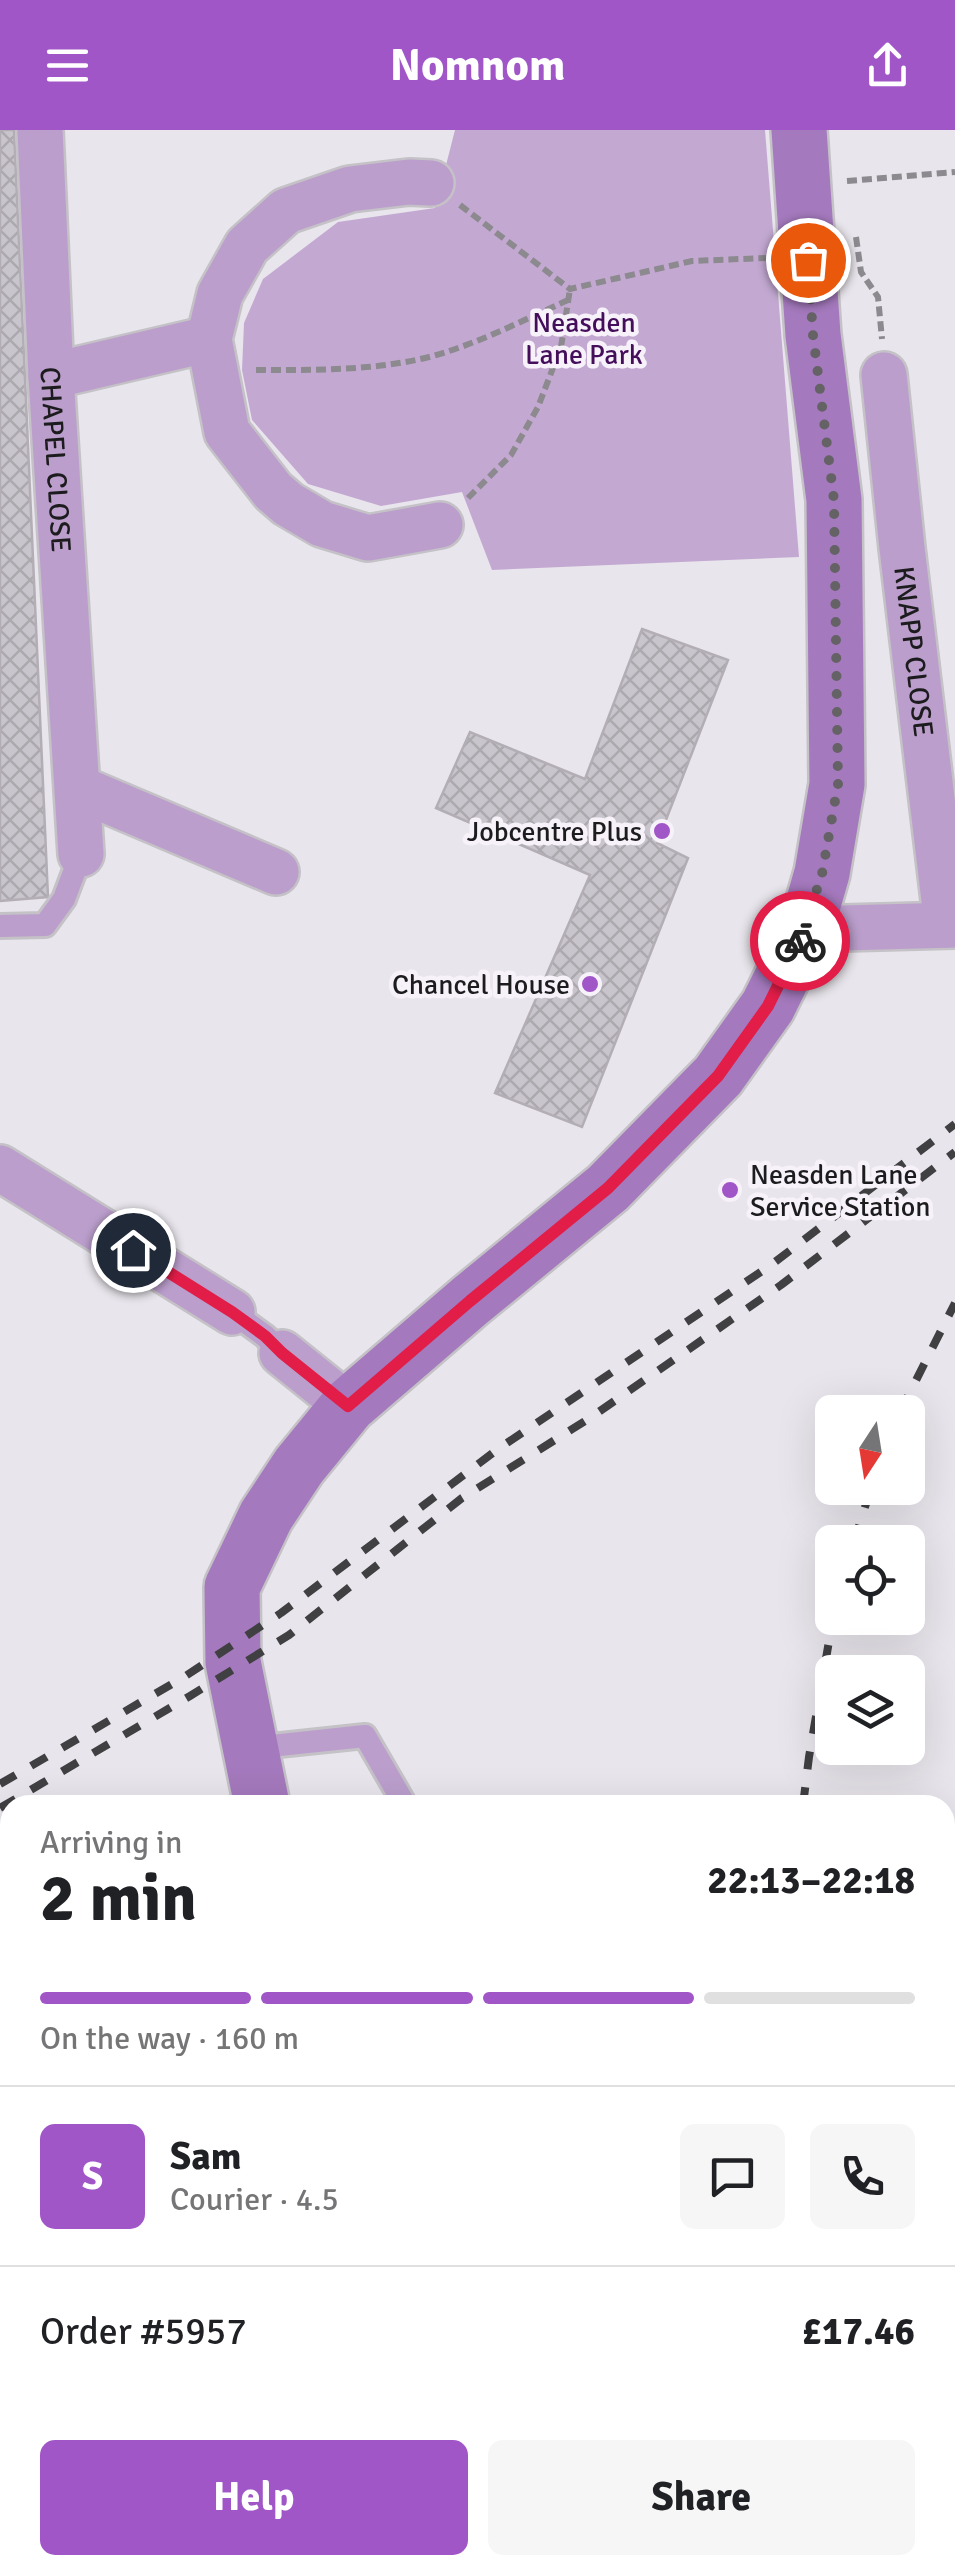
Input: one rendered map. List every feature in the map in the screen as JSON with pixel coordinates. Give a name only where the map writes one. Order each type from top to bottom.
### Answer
[{"type":"main road","points":[[260,1795],[233,1662],[232,1588],[266,1516],[299,1466],[348,1406],[608,1188],[718,1076],[768,1006],[806,929],[822,874],[838,784],[834,500],[813,335],[799,130]]},
{"type":"street","name":"CHAPEL CLOSE","points":[[40,130],[81,854]]},
{"type":"street","points":[[430,184],[409,182],[350,188],[286,211],[247,246],[220,294],[212,355],[227,432],[273,491],[288,504],[322,524],[368,538],[440,525]]},
{"type":"street","points":[[51,376],[212,355]]},
{"type":"street","name":"KNAPP CLOSE","points":[[884,375],[902,548],[951,925]]},
{"type":"street","points":[[78,788],[276,872]]},
{"type":"street","points":[[806,929],[951,925]]},
{"type":"street","points":[[0,1168],[232,1312]]},
{"type":"street","points":[[282,1353],[348,1406]]},
{"type":"lane","points":[[0,926],[45,925],[64,899],[81,854]]},
{"type":"lane","points":[[232,1312],[282,1353]]},
{"type":"lane","points":[[252,1748],[366,1736],[398,1795]]},
{"type":"path","points":[[804,185],[955,172]]},
{"type":"path","points":[[430,184],[570,289],[692,261],[782,257]]},
{"type":"path","points":[[855,236],[862,272],[878,297],[884,375]]},
{"type":"path","points":[[440,525],[510,455],[529,423],[561,347],[570,289]]},
{"type":"path","points":[[212,355],[354,370],[432,356],[568,300]]},
{"type":"green space","name":"Neasden Lane Park","points":[[455,130],[765,130],[799,557],[492,570],[462,492],[381,506],[308,484],[252,420],[242,370],[244,323],[263,279],[338,222],[435,208]]},
{"type":"building","points":[[0,130],[14,130],[48,897],[0,901]]},
{"type":"building","name":"Chancel House","points":[[642,629],[728,660],[657,843],[688,858],[582,1127],[495,1093],[590,875],[436,808],[470,732],[585,779]]},
{"type":"railway","points":[[0,1784],[184,1677],[281,1613],[498,1449],[771,1265],[955,1124]]},
{"type":"railway","points":[[22,1795],[289,1635],[462,1498],[590,1418],[781,1285],[955,1152]]},
{"type":"railway","points":[[909,1395],[955,1303]]},
{"type":"railway","points":[[859,1525],[866,1505]]},
{"type":"railway","points":[[804,1795],[830,1635]]},
{"type":"way so far","points":[[800,941],[822,874],[838,784],[834,500],[813,335],[808,260]]},
{"type":"place","name":"Jobcentre Plus","points":[[662,831]]},
{"type":"place","name":"Chancel House","points":[[590,984]]},
{"type":"place","name":"Neasden Lane Service Station","points":[[730,1190]]},
{"type":"route","points":[[133,1250],[232,1312],[348,1406],[608,1188],[718,1076],[768,1006],[800,941]]}]
